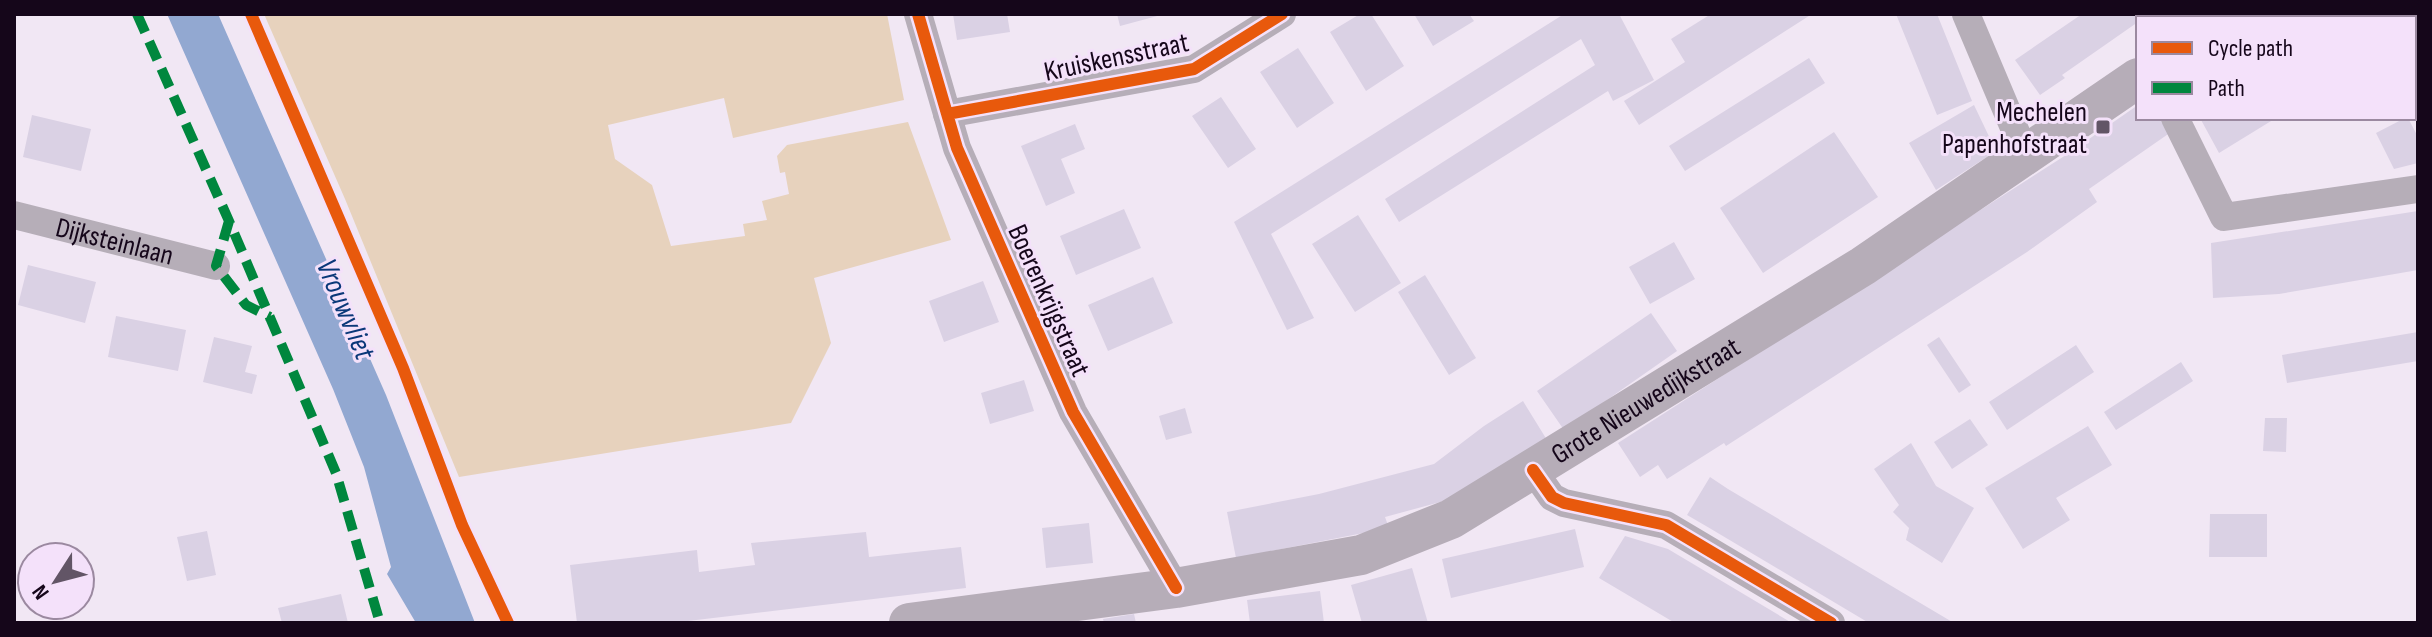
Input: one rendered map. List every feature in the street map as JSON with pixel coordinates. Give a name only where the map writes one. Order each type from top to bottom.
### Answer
[{"type":"main road","name":"Grote Nieuwedijkstraat","points":[[909,623],[1176,588],[1361,555],[1451,519],[1863,266],[2136,79]]},
{"type":"street","name":"Boerenkrijgstraat","points":[[918,14],[957,148],[1073,412],[1176,588]]},
{"type":"street","name":"Kruiskensstraat","points":[[947,114],[1194,69],[1282,14]]},
{"type":"street","points":[[1976,19],[2026,156]]},
{"type":"street","points":[[2176,120],[2224,217],[2418,189]]},
{"type":"street","name":"Dijksteinlaan","points":[[14,215],[216,266]]},
{"type":"street","points":[[1533,470],[1552,497],[1564,503],[1666,525],[1831,623]]},
{"type":"shaded area","points":[[264,14],[887,14],[904,100],[733,138],[724,98],[608,125],[615,159],[652,185],[671,246],[745,236],[743,224],[767,220],[762,201],[789,194],[785,172],[780,173],[777,156],[787,145],[908,122],[951,240],[814,278],[831,343],[791,423],[459,477],[345,199]]},
{"type":"water","name":"Vrouwvliet","points":[[167,14],[218,14],[386,395],[475,623],[416,623],[387,574],[391,567],[364,467],[333,389]]},
{"type":"building","points":[[953,14],[1007,14],[1010,32],[957,40]]},
{"type":"building","points":[[1117,14],[1161,14],[1161,15],[1120,26]]},
{"type":"building","points":[[1360,14],[1371,14],[1404,66],[1366,91],[1330,32]]},
{"type":"building","points":[[1414,14],[1469,14],[1474,21],[1433,46]]},
{"type":"building","points":[[1564,14],[1619,14],[1654,80],[1613,101],[1608,91],[1399,222],[1385,199],[1595,65],[1581,39],[1271,234],[1314,318],[1287,330],[1234,222]]},
{"type":"building","points":[[1711,14],[1812,14],[1639,125],[1624,101],[1685,62],[1671,39]]},
{"type":"building","points":[[1896,14],[1937,14],[1972,101],[1937,115]]},
{"type":"building","points":[[2082,14],[2150,14],[2136,16],[2136,23],[2062,75],[2065,78],[2040,95],[2015,60]]},
{"type":"building","points":[[2346,14],[2347,16],[2272,16]]},
{"type":"building","points":[[1298,48],[1334,103],[1297,128],[1260,72]]},
{"type":"building","points":[[1809,58],[1825,83],[1685,171],[1669,146]]},
{"type":"building","points":[[1221,97],[1256,149],[1228,168],[1192,116]]},
{"type":"building","points":[[1974,105],[1996,151],[1936,190],[1909,143]]},
{"type":"building","points":[[2136,106],[2136,120],[2167,120],[2174,130],[2089,189],[2097,202],[2027,252],[1726,446],[1724,443],[1667,479],[1658,465],[1640,477],[1618,443],[2066,155]]},
{"type":"building","points":[[32,115],[91,129],[81,171],[23,157]]},
{"type":"building","points":[[2201,120],[2273,120],[2219,153]]},
{"type":"building","points":[[2401,120],[2409,120],[2418,137],[2418,163],[2394,169],[2376,133]]},
{"type":"building","points":[[1075,124],[1085,149],[1061,159],[1075,193],[1046,206],[1021,146]]},
{"type":"building","points":[[1834,132],[1878,197],[1763,273],[1720,208]]},
{"type":"building","points":[[1124,209],[1141,248],[1076,275],[1060,236]]},
{"type":"building","points":[[2418,211],[2418,270],[2279,294],[2213,298],[2211,243]]},
{"type":"building","points":[[1358,215],[1401,283],[1355,312],[1312,244]]},
{"type":"building","points":[[1674,242],[1695,279],[1650,304],[1629,267]]},
{"type":"building","points":[[28,265],[96,282],[85,323],[18,305]]},
{"type":"building","points":[[1425,275],[1476,358],[1449,375],[1398,292]]},
{"type":"building","points":[[1153,277],[1173,323],[1108,351],[1088,305]]},
{"type":"building","points":[[983,281],[999,322],[944,342],[929,301]]},
{"type":"building","points":[[1651,313],[1677,351],[1564,430],[1537,391]]},
{"type":"building","points":[[116,316],[186,330],[178,371],[108,357]]},
{"type":"building","points":[[2418,332],[2418,361],[2287,383],[2282,355]]},
{"type":"building","points":[[214,337],[252,346],[245,372],[257,375],[252,394],[203,382]]},
{"type":"building","points":[[1939,337],[1971,385],[1959,393],[1927,345]]},
{"type":"building","points":[[2076,345],[2094,372],[2007,430],[1989,402]]},
{"type":"building","points":[[2181,362],[2193,381],[2116,430],[2104,412]]},
{"type":"building","points":[[1024,380],[1034,411],[990,424],[981,393]]},
{"type":"building","points":[[1523,401],[1547,440],[1444,501],[1385,517],[1389,528],[1236,558],[1227,512],[1319,494],[1434,464]]},
{"type":"building","points":[[1185,408],[1192,433],[1166,440],[1159,416]]},
{"type":"building","points":[[2265,418],[2287,418],[2286,452],[2263,451]]},
{"type":"building","points":[[1970,419],[1988,445],[1952,469],[1934,442]]},
{"type":"building","points":[[2088,426],[2112,465],[2056,498],[2070,520],[2023,549],[1985,488]]},
{"type":"building","points":[[1911,443],[1936,486],[1974,508],[1942,563],[1906,540],[1909,528],[1893,512],[1899,505],[1874,469]]},
{"type":"building","points":[[1710,477],[1954,623],[1869,623],[1687,515]]},
{"type":"building","points":[[2210,514],[2267,514],[2267,557],[2209,557]]},
{"type":"building","points":[[1089,523],[1093,563],[1046,568],[1042,528]]},
{"type":"building","points":[[1575,529],[1584,567],[1451,598],[1442,559]]},
{"type":"building","points":[[207,531],[216,575],[187,581],[177,537]]},
{"type":"building","points":[[866,532],[869,557],[961,547],[966,588],[671,623],[577,623],[570,565],[697,550],[699,572],[755,565],[751,543]]},
{"type":"building","points":[[1625,536],[1668,549],[1792,623],[1675,623],[1599,578]]},
{"type":"building","points":[[1412,568],[1428,623],[1362,623],[1351,585]]},
{"type":"building","points":[[1320,591],[1324,623],[1250,623],[1247,600]]},
{"type":"building","points":[[341,594],[348,623],[282,623],[278,608]]},
{"type":"building","points":[[1134,614],[1136,623],[1104,623],[1103,619]]},
{"type":"marked path","points":[[137,14],[336,473],[380,623]]},
{"type":"marked path","points":[[229,221],[216,266],[246,305],[270,317]]},
{"type":"cycle path","points":[[251,14],[403,368],[462,525],[508,623]]},
{"type":"cycle path","points":[[918,14],[957,148],[1073,412],[1176,588]]},
{"type":"cycle path","points":[[947,114],[1194,69],[1282,14]]},
{"type":"cycle path","points":[[1533,470],[1552,497],[1564,503],[1666,525],[1831,623]]},
{"type":"place","name":"Mechelen Papenhofstraat","points":[[2103,127]]}]
